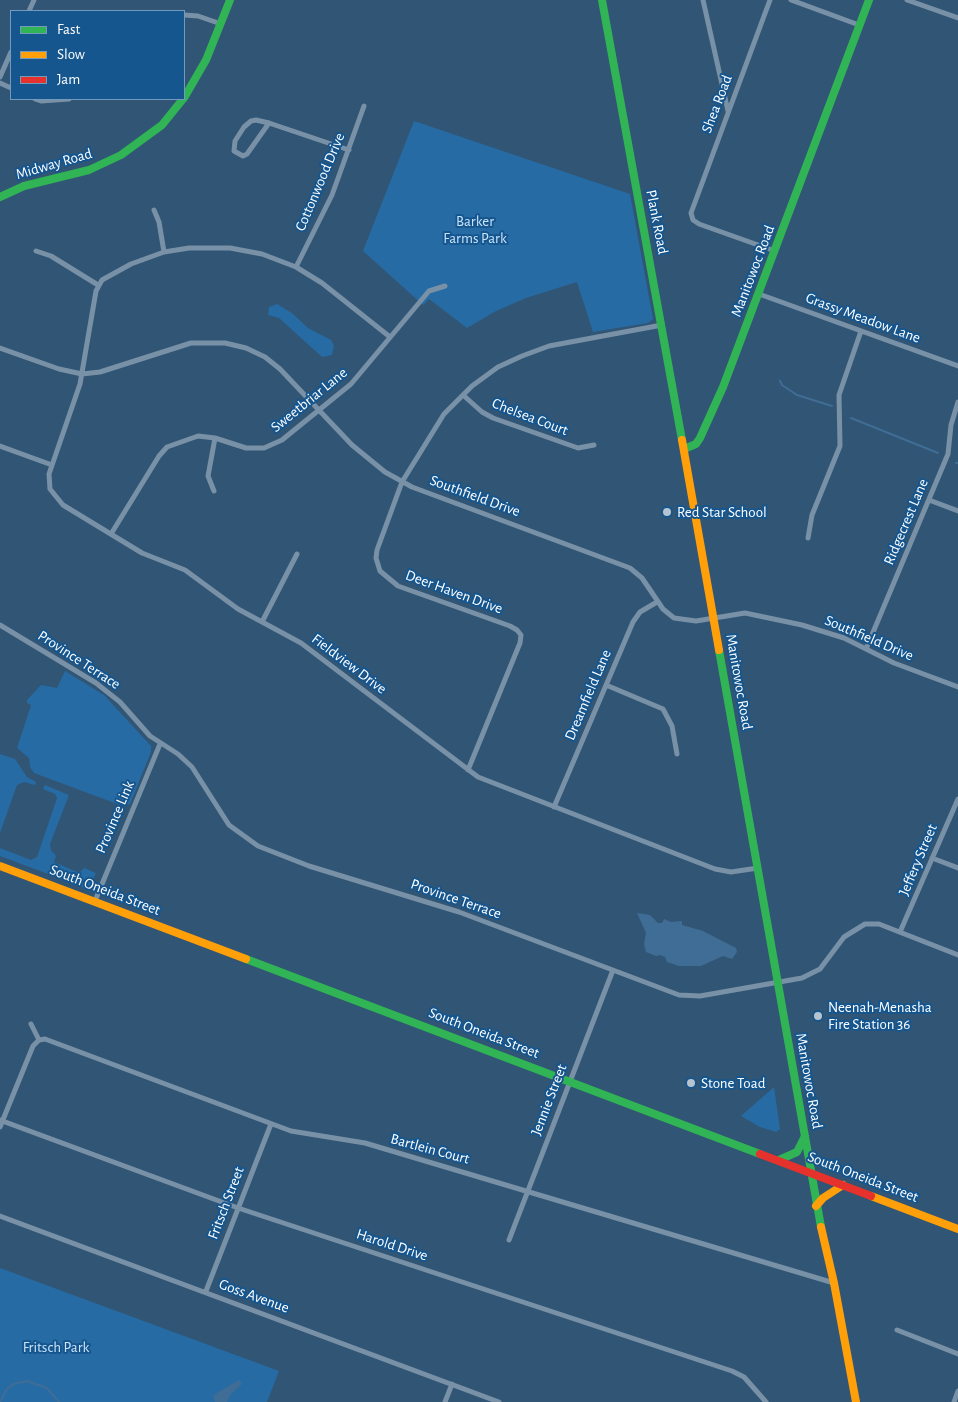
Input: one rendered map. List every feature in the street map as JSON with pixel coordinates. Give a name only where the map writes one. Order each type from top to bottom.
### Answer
[{"type":"main road","name":"Midway Road","points":[[185,96],[206,60],[230,0]]},
{"type":"main road","name":"Plank Road","points":[[602,0],[684,450]]},
{"type":"main road","name":"Manitowoc Road","points":[[856,1402],[834,1282],[816,1206],[812,1173],[684,450],[696,444],[704,431],[759,294],[868,0]]},
{"type":"main road","name":"Midway Road","points":[[0,197],[24,186],[89,170],[121,155],[162,124],[182,100]]},
{"type":"main road","name":"South Oneida Street","points":[[0,866],[570,1080],[958,1229]]},
{"type":"main road","points":[[779,1160],[797,1152],[805,1136]]},
{"type":"main road","points":[[816,1206],[823,1198],[843,1185]]},
{"type":"street","points":[[703,0],[728,112]]},
{"type":"street","name":"Shea Road","points":[[770,0],[692,209],[692,217],[699,224],[775,251]]},
{"type":"street","points":[[791,0],[860,25]]},
{"type":"street","points":[[908,0],[958,18]]},
{"type":"street","points":[[185,16],[198,16],[221,24]]},
{"type":"street","points":[[0,77],[10,54]]},
{"type":"street","points":[[38,100],[54,100]]},
{"type":"street","name":"Cottonwood Drive","points":[[296,267],[332,195],[364,106]]},
{"type":"street","points":[[270,123],[247,154],[243,156],[234,151],[235,141],[248,123],[256,120],[270,123],[349,150]]},
{"type":"street","points":[[154,210],[159,222],[164,252]]},
{"type":"street","points":[[36,251],[52,256],[98,285],[109,275],[120,269],[164,252],[203,247],[230,248],[262,254],[296,267],[334,291],[390,337]]},
{"type":"street","name":"Fieldview Drive","points":[[98,285],[82,374],[48,481],[53,496],[63,505],[142,553],[194,574],[228,602],[302,643],[468,770],[486,781],[715,869],[731,872],[758,868]]},
{"type":"street","name":"Sweetbriar Lane","points":[[111,534],[163,451],[172,444],[198,436],[215,438],[241,448],[264,448],[282,440],[351,384],[429,291],[445,286]]},
{"type":"street","name":"Grassy Meadow Lane","points":[[759,294],[958,366]]},
{"type":"street","name":"Deer Haven Drive","points":[[468,770],[520,643],[521,635],[514,628],[398,586],[380,571],[376,558],[377,550],[402,482],[438,422],[463,395],[498,367],[536,350],[563,343],[662,325]]},
{"type":"street","points":[[808,538],[812,515],[840,446],[839,395],[861,331]]},
{"type":"street","name":"Southfield Drive","points":[[0,348],[59,369],[82,374],[100,372],[191,343],[230,343],[256,352],[274,363],[362,455],[402,482],[630,568],[642,578],[657,602],[668,614],[682,620],[696,621],[745,613],[828,632],[894,664],[958,687]]},
{"type":"street","name":"Chelsea Court","points":[[463,395],[482,412],[493,418],[578,448],[594,445]]},
{"type":"street","name":"Ridgecrest Lane","points":[[866,650],[948,454],[950,425],[958,402]]},
{"type":"street","points":[[214,491],[208,476],[215,438]]},
{"type":"street","points":[[0,446],[52,464]]},
{"type":"street","points":[[929,500],[958,511]]},
{"type":"street","points":[[262,622],[297,554]]},
{"type":"street","name":"Dreamfield Lane","points":[[554,807],[636,616],[657,602]]},
{"type":"street","name":"Province Terrace","points":[[0,625],[105,689],[160,744],[178,754],[192,768],[229,825],[258,846],[309,866],[459,912],[686,996],[700,996],[802,978],[824,965],[844,936],[856,927],[865,924],[879,924],[958,955]]},
{"type":"street","points":[[606,685],[664,709],[672,726],[677,754]]},
{"type":"street","name":"Province Link","points":[[95,901],[160,744]]},
{"type":"street","name":"Jeffery Street","points":[[900,932],[958,799]]},
{"type":"street","points":[[932,858],[958,868]]},
{"type":"street","name":"Jennie Street","points":[[509,1240],[613,970]]},
{"type":"street","points":[[0,1127],[1,1120],[33,1046],[39,1040],[31,1024]]},
{"type":"street","name":"Bartlein Court","points":[[39,1040],[45,1039],[271,1124],[306,1134],[352,1140],[528,1190],[834,1282]]},
{"type":"street","name":"Harold Drive","points":[[1,1120],[238,1208],[732,1371],[744,1377],[766,1402]]},
{"type":"street","name":"Fritsch Street","points":[[206,1292],[271,1124]]},
{"type":"street","name":"Goss Avenue","points":[[0,1216],[499,1402]]},
{"type":"street","points":[[897,1330],[958,1354]]},
{"type":"street","points":[[445,1402],[452,1384]]},
{"type":"street","points":[[954,1402],[958,1391]]},
{"type":"green space","name":"Barker Farms Park","points":[[414,121],[630,194],[653,319],[648,323],[593,332],[577,282],[526,298],[496,311],[467,328],[429,299],[423,305],[363,251]]},
{"type":"green space","points":[[277,304],[292,313],[308,328],[331,340],[334,346],[332,355],[322,357],[279,318],[268,315],[269,307]]},
{"type":"green space","points":[[65,671],[104,695],[151,746],[151,752],[130,804],[120,805],[34,773],[30,767],[29,758],[17,748],[31,705],[27,703],[27,700],[41,685],[57,688]]},
{"type":"green space","points":[[0,754],[15,759],[27,777],[36,782],[35,785],[24,782],[17,785],[0,833]]},
{"type":"green space","points":[[45,785],[69,795],[50,844],[51,850],[56,856],[54,862],[79,873],[84,868],[96,873],[90,886],[91,889],[0,856],[0,848],[31,860],[37,857],[57,798],[55,794],[43,789]]},
{"type":"green space","points":[[774,1087],[780,1129],[776,1132],[760,1127],[741,1116]]},
{"type":"green space","name":"Fritsch Park","points":[[0,1268],[279,1371],[267,1402],[0,1402]]},
{"type":"shaded area","points":[[637,913],[650,915],[658,923],[662,923],[664,919],[671,922],[682,921],[682,925],[703,931],[736,948],[737,952],[732,959],[723,956],[701,966],[679,966],[667,962],[665,957],[646,952],[644,944],[646,933]]},
{"type":"shaded area","points":[[239,1380],[242,1384],[231,1394],[227,1402],[215,1402],[213,1397],[215,1394]]},
{"type":"waterway","points":[[780,381],[782,385],[797,395],[832,406]]},
{"type":"waterway","points":[[851,418],[938,453]]},
{"type":"waterway","points":[[0,1402],[7,1389],[14,1384],[27,1381],[47,1388],[59,1402]]},
{"type":"traffic: fast","points":[[185,96],[206,60],[230,0]]},
{"type":"traffic: fast","points":[[602,0],[682,440]]},
{"type":"traffic: fast","points":[[684,449],[696,444],[700,438],[723,387],[869,0]]},
{"type":"traffic: fast","points":[[0,197],[24,186],[89,170],[121,155],[162,125],[182,100]]},
{"type":"traffic: fast","points":[[719,650],[821,1227]]},
{"type":"traffic: fast","points":[[246,959],[760,1154]]},
{"type":"traffic: fast","points":[[779,1160],[797,1152],[805,1136]]},
{"type":"traffic: slow","points":[[682,440],[719,650]]},
{"type":"traffic: slow","points":[[0,866],[246,959]]},
{"type":"traffic: slow","points":[[816,1206],[823,1198],[843,1185]]},
{"type":"traffic: slow","points":[[871,1196],[958,1229]]},
{"type":"traffic: slow","points":[[821,1227],[834,1283],[856,1402]]},
{"type":"traffic: jam","points":[[760,1154],[871,1196]]},
{"type":"place","name":"Red Star School","points":[[667,512]]},
{"type":"place","name":"Neenah-Menasha Fire Station 36","points":[[818,1016]]},
{"type":"place","name":"Stone Toad","points":[[691,1083]]}]
